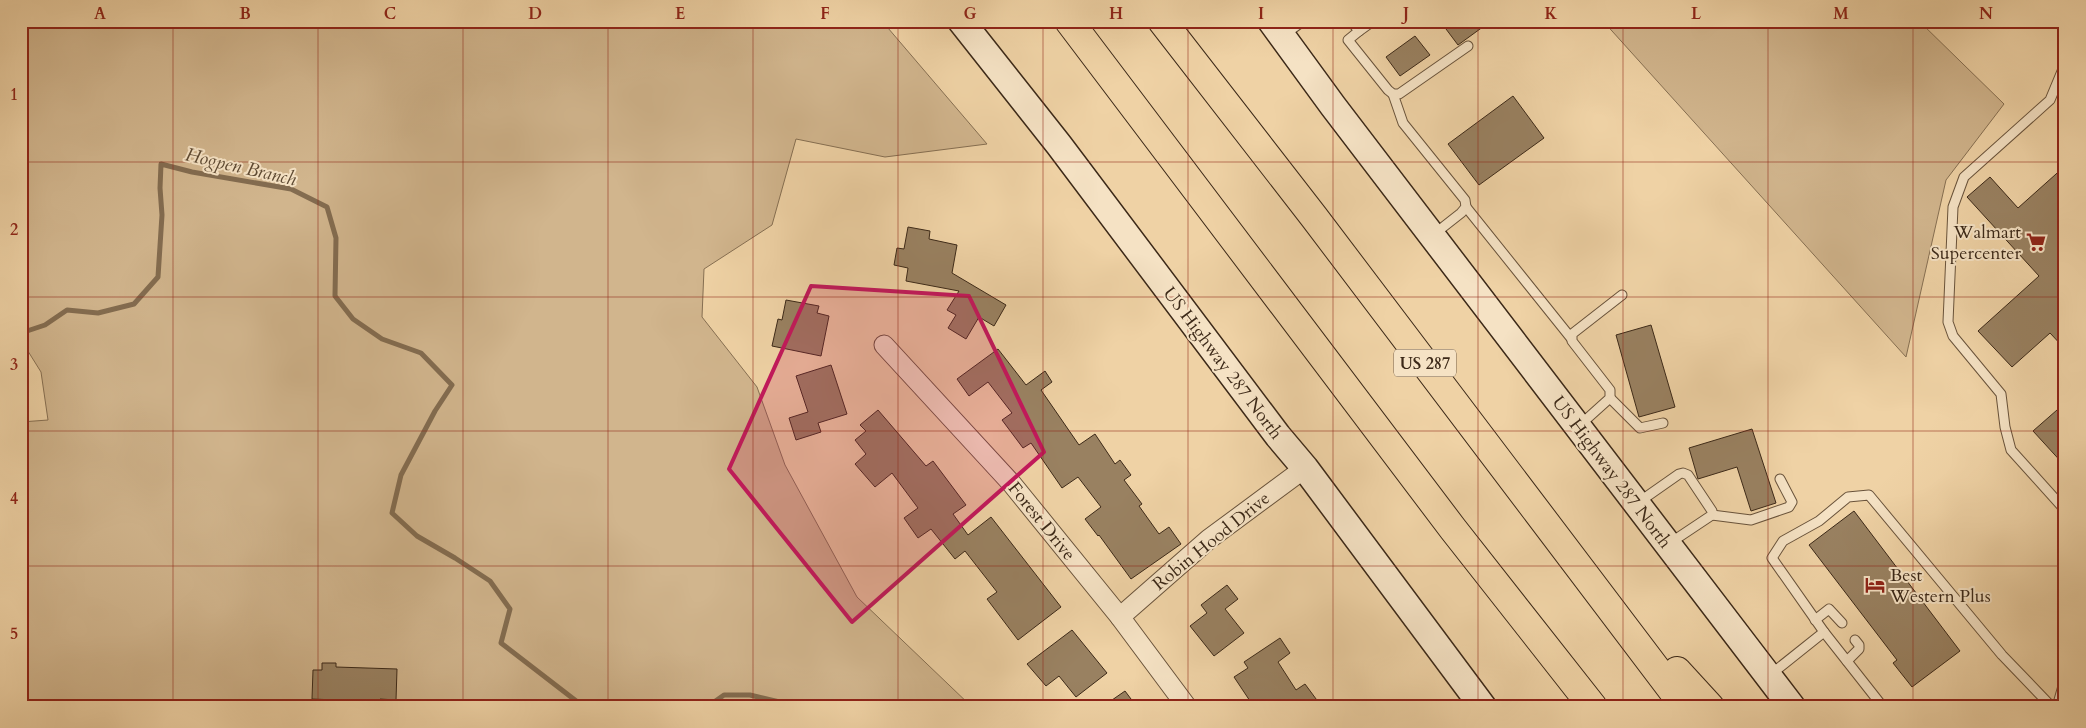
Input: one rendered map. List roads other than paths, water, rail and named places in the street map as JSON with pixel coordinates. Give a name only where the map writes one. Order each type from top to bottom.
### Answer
[{"type":"highway","points":[[1069,21],[1453,529],[1593,707]]},
{"type":"highway","name":"US 287","points":[[1162,21],[1320,225],[1685,707]]},
{"type":"highway","points":[[1642,650],[1663,659],[1674,667],[1710,707]]},
{"type":"main road","name":"US Highway 287 North","points":[[961,21],[1059,145],[1278,436],[1305,468],[1483,707]]},
{"type":"main road","name":"US Highway 287 North","points":[[1277,29],[1432,236],[1792,707]]},
{"type":"street","name":"Forest Drive","points":[[884,345],[1012,484],[1120,617],[1187,707]]},
{"type":"street","name":"Robin Hood Drive","points":[[1120,617],[1209,539],[1305,468]]},
{"type":"lane","points":[[1277,29],[1303,21]]},
{"type":"lane","points":[[1351,21],[1359,32]]},
{"type":"lane","points":[[1373,21],[1348,40],[1393,94],[1403,123],[1465,200],[1466,207],[1571,338],[1610,390],[1610,398],[1640,428],[1663,423]]},
{"type":"lane","points":[[1393,94],[1399,94],[1468,46]]},
{"type":"lane","points":[[2065,64],[2050,100],[1964,177],[1952,207],[1948,322],[1953,336],[2001,394],[2005,427],[2011,450],[2065,510]]},
{"type":"lane","points":[[1432,236],[1462,213],[1466,207]]},
{"type":"lane","points":[[1571,338],[1572,334],[1622,295]]},
{"type":"lane","points":[[1578,427],[1610,398]]},
{"type":"lane","points":[[1637,504],[1682,473],[1688,476],[1712,511],[1712,515]]},
{"type":"lane","points":[[1668,545],[1712,515],[1751,520],[1789,508],[1792,502],[1780,478]]},
{"type":"lane","points":[[1883,707],[1824,632],[1772,558],[1783,541],[1819,521],[1848,497],[1869,495],[2002,655],[2052,707]]},
{"type":"lane","points":[[1816,620],[1829,609],[1842,624]]},
{"type":"lane","points":[[1769,676],[1824,632]]},
{"type":"lane","points":[[1847,661],[1859,649],[1859,645],[1855,640]]},
{"type":"lane","points":[[2057,707],[2065,679]]},
{"type":"waterway","name":"Hogpen Branch","points":[[21,333],[45,325],[67,310],[98,313],[134,304],[158,277],[162,215],[161,164],[192,172],[291,189],[327,207],[336,238],[335,296],[353,319],[382,339],[421,353],[452,385],[435,411],[401,475],[392,513],[417,536],[490,581],[510,609],[501,643],[584,707]]},
{"type":"waterway","name":"Hogpen Branch","points":[[707,707],[724,695],[750,695],[788,704],[792,707]]},
{"type":"place","name":"Walmart Supercenter","points":[[2036,242]]},
{"type":"place","name":"Best Western Plus","points":[[1875,585]]}]
